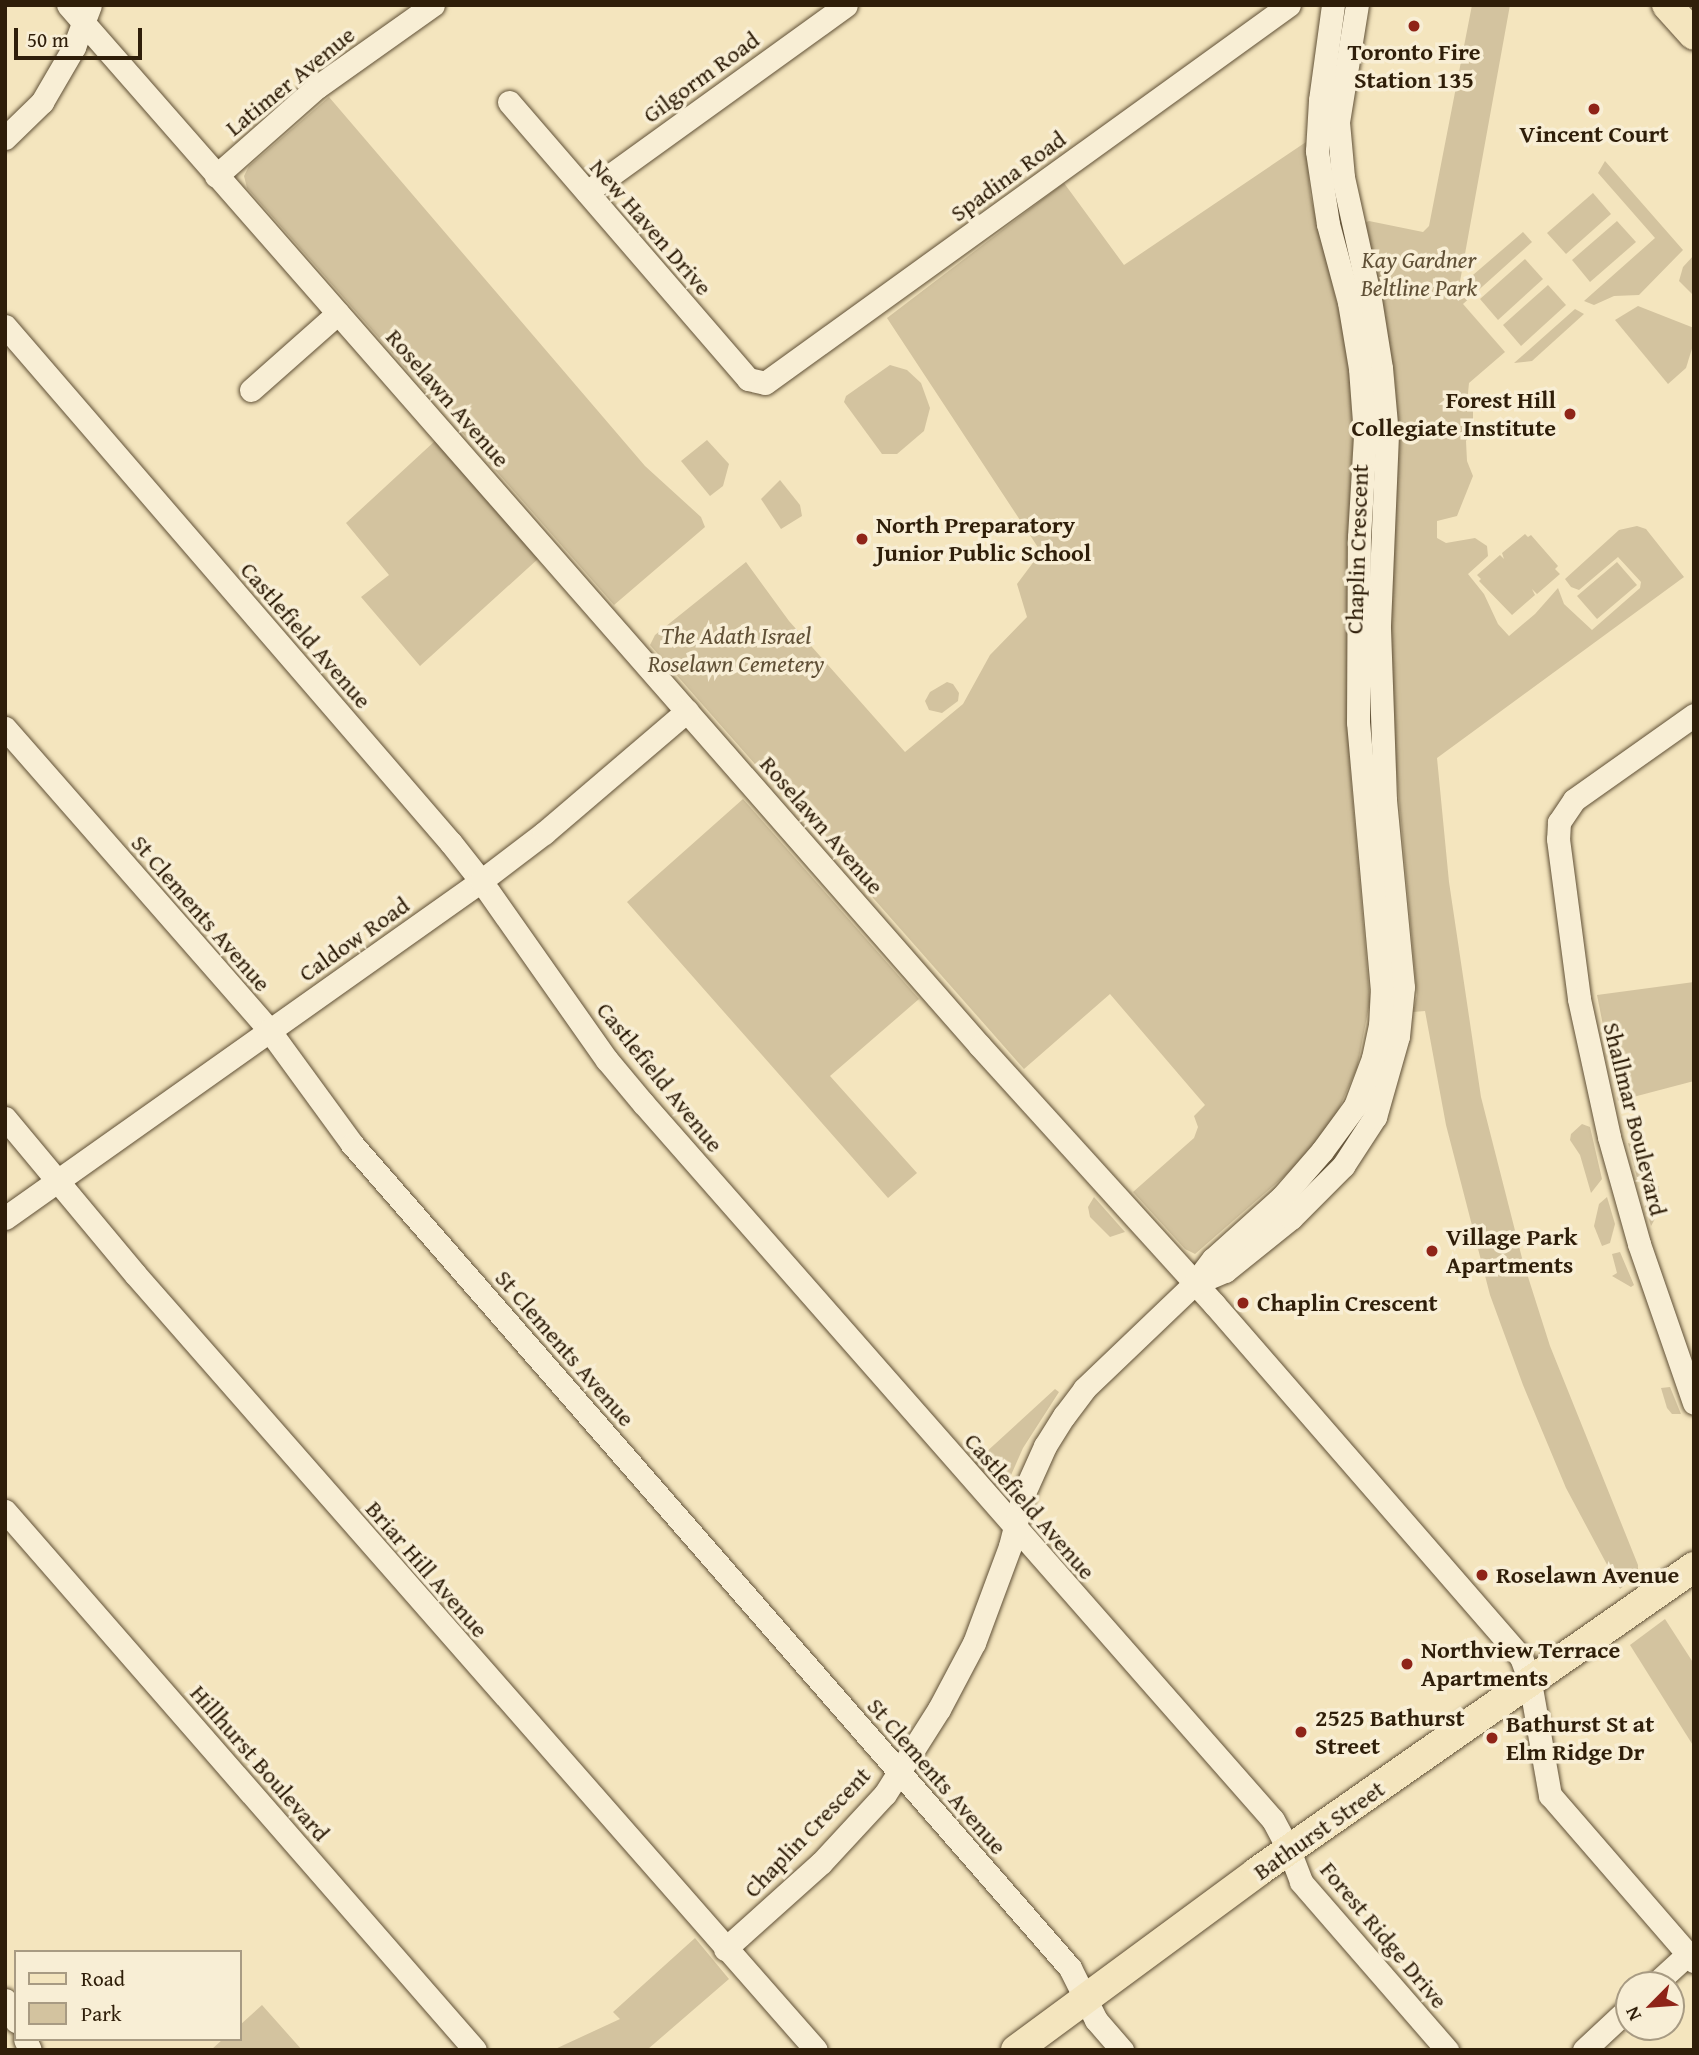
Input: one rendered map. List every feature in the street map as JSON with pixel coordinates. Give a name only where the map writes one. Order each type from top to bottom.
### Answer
[{"type":"main road","points":[[1667,5],[1694,35]]},
{"type":"main road","name":"Bathurst Street","points":[[1016,2050],[1289,1850],[1694,1567]]},
{"type":"street","name":"Roselawn Avenue","points":[[68,5],[87,14],[216,176],[1521,1657],[1530,1682],[1550,1795],[1691,1957]]},
{"type":"street","name":"Latimer Avenue","points":[[216,176],[317,87],[433,5]]},
{"type":"street","name":"Gilgorm Road","points":[[587,192],[846,5]]},
{"type":"street","name":"Spadina Road","points":[[756,383],[765,383],[782,372],[1290,5]]},
{"type":"street","name":"Chaplin Crescent","points":[[725,1949],[821,1863],[885,1794],[899,1772],[963,1665],[1005,1561],[1023,1495],[1045,1446],[1064,1416],[1084,1389],[1194,1284],[1213,1259],[1282,1197],[1322,1151],[1355,1106],[1373,1058],[1380,1026],[1382,991],[1359,550],[1366,435],[1360,368],[1349,302],[1328,224],[1317,151],[1334,5]]},
{"type":"street","name":"Chaplin Crescent","points":[[1357,5],[1338,122],[1343,177],[1370,299],[1387,435],[1379,625],[1370,722]]},
{"type":"street","points":[[5,138],[43,102],[87,14]]},
{"type":"street","name":"New Haven Drive","points":[[509,102],[726,354],[756,383]]},
{"type":"street","points":[[251,390],[338,313]]},
{"type":"street","name":"Castlefield Avenue","points":[[5,326],[481,881],[607,1059],[643,1103],[1273,1820],[1289,1850]]},
{"type":"street","name":"Caldow Road","points":[[5,1218],[481,881],[544,833],[687,711]]},
{"type":"street","name":"Shallmar Boulevard","points":[[1694,715],[1574,800],[1559,822],[1558,839],[1579,999],[1609,1137],[1639,1244],[1694,1403]]},
{"type":"street","name":"St Clements Avenue","points":[[5,728],[269,1030],[352,1143],[1070,1968],[1096,2020],[1122,2050]]},
{"type":"street","name":"Briar Hill Avenue","points":[[5,1118],[60,1180],[135,1274],[816,2050]]},
{"type":"street","name":"Hillhurst Boulevard","points":[[5,1511],[475,2050]]},
{"type":"street","name":"Forest Ridge Drive","points":[[1289,1850],[1301,1882],[1447,2050]]},
{"type":"street","points":[[1672,1971],[1691,1957]]},
{"type":"street","points":[[5,2000],[14,2017]]},
{"type":"street","points":[[1584,2050],[1615,2021]]},
{"type":"green space","name":"Kay Gardner Beltline Park","points":[[1472,5],[1510,5],[1459,287],[1523,232],[1532,242],[1463,304],[1505,352],[1469,383],[1467,403],[1473,411],[1473,427],[1466,441],[1467,461],[1473,476],[1457,516],[1437,521],[1437,538],[1446,543],[1475,538],[1487,546],[1488,556],[1468,574],[1484,594],[1498,624],[1509,636],[1535,614],[1558,588],[1564,604],[1592,630],[1640,588],[1641,582],[1618,557],[1579,590],[1571,587],[1565,579],[1619,530],[1637,526],[1646,529],[1684,577],[1437,758],[1449,882],[1481,1097],[1522,1258],[1550,1346],[1638,1565],[1638,1575],[1620,1589],[1566,1488],[1523,1385],[1490,1295],[1446,1125],[1425,1011],[1413,1012],[1417,995],[1392,722],[1390,613],[1399,439],[1395,380],[1383,304],[1362,224],[1369,221],[1423,232],[1429,226]]},
{"type":"green space","name":"The Adath Israel Roselawn Cemetery","points":[[329,97],[645,466],[701,517],[705,527],[614,605],[247,188],[244,176],[249,166]]},
{"type":"green space","points":[[1306,142],[1310,194],[1341,320],[1350,381],[1353,441],[1347,550],[1347,660],[1350,769],[1370,1001],[1357,1068],[1336,1115],[1295,1167],[1195,1254],[1185,1249],[1133,1192],[1194,1138],[1198,1127],[1194,1116],[1205,1105],[1110,994],[1024,1069],[650,645],[655,635],[746,562],[789,621],[905,752],[963,704],[990,655],[1027,617],[1017,584],[1041,552],[887,318],[1064,183],[1124,265]]},
{"type":"green space","points":[[1605,161],[1683,250],[1639,295],[1614,296],[1594,305],[1584,301],[1655,238],[1598,173]]},
{"type":"green space","points":[[1593,193],[1611,214],[1566,254],[1547,233]]},
{"type":"green space","points":[[1617,221],[1636,242],[1590,282],[1572,260]]},
{"type":"green space","points":[[1694,255],[1694,296],[1679,281],[1683,267]]},
{"type":"green space","points":[[1525,259],[1543,279],[1498,320],[1480,299]]},
{"type":"green space","points":[[1548,285],[1566,305],[1521,346],[1503,325]]},
{"type":"green space","points":[[1638,306],[1694,328],[1694,342],[1686,368],[1668,384],[1615,320]]},
{"type":"green space","points":[[1575,309],[1584,314],[1532,361],[1514,363]]},
{"type":"green space","points":[[890,365],[907,370],[921,383],[930,408],[924,431],[897,454],[882,454],[844,402],[846,396]]},
{"type":"green space","points":[[436,440],[539,558],[420,666],[361,597],[389,575],[346,523]]},
{"type":"green space","points":[[707,440],[729,464],[723,486],[710,496],[681,461]]},
{"type":"green space","points":[[780,480],[800,505],[802,516],[781,529],[761,499]]},
{"type":"green space","points":[[1525,534],[1528,537],[1531,535],[1558,566],[1555,569],[1560,574],[1537,594],[1532,589],[1535,595],[1512,615],[1479,581],[1481,579],[1477,575],[1500,555],[1504,559],[1502,553]]},
{"type":"green space","points":[[1617,562],[1637,585],[1597,619],[1577,596]]},
{"type":"green space","points":[[947,682],[953,684],[959,693],[958,701],[942,713],[929,710],[925,701],[930,692]]},
{"type":"green space","points":[[743,799],[919,999],[830,1076],[917,1173],[888,1198],[627,902]]},
{"type":"green space","points":[[1694,982],[1694,1081],[1618,1101],[1597,995]]},
{"type":"green space","points":[[1582,1124],[1590,1127],[1602,1179],[1591,1193],[1580,1155],[1570,1140],[1571,1134]]},
{"type":"green space","points":[[1628,1143],[1639,1147],[1647,1155],[1655,1172],[1637,1178]]},
{"type":"green space","points":[[1659,1186],[1660,1210],[1651,1226],[1641,1192]]},
{"type":"green space","points":[[1094,1197],[1125,1232],[1110,1237],[1090,1217],[1088,1207]]},
{"type":"green space","points":[[1607,1197],[1615,1224],[1610,1243],[1602,1246],[1594,1226],[1599,1204]]},
{"type":"green space","points":[[1620,1252],[1634,1285],[1631,1287],[1612,1276],[1617,1273],[1612,1254]]},
{"type":"green space","points":[[1670,1387],[1681,1414],[1672,1414],[1667,1408],[1661,1388]]},
{"type":"green space","points":[[1055,1389],[1059,1392],[1023,1448],[1008,1482],[1000,1490],[995,1489],[972,1465]]},
{"type":"green space","points":[[1665,1619],[1694,1664],[1694,1747],[1630,1645]]},
{"type":"green space","points":[[695,1938],[729,1979],[648,2049],[553,2050],[620,2019],[613,2012]]},
{"type":"green space","points":[[262,2005],[302,2050],[211,2050],[221,2041],[242,2041],[242,2023]]},
{"type":"place","name":"Toronto Fire Station 135","points":[[1414,26]]},
{"type":"place","name":"Vincent Court","points":[[1594,109]]},
{"type":"place","name":"Forest Hill Collegiate Institute","points":[[1570,414]]},
{"type":"place","name":"North Preparatory Junior Public School","points":[[862,539]]},
{"type":"place","name":"Village Park Apartments","points":[[1432,1251]]},
{"type":"place","name":"Chaplin Crescent","points":[[1243,1303]]},
{"type":"place","name":"Roselawn Avenue","points":[[1482,1575]]},
{"type":"place","name":"Northview Terrace Apartments","points":[[1407,1664]]},
{"type":"place","name":"2525 Bathurst Street","points":[[1301,1732]]},
{"type":"place","name":"Bathurst St at Elm Ridge Dr","points":[[1492,1738]]}]
